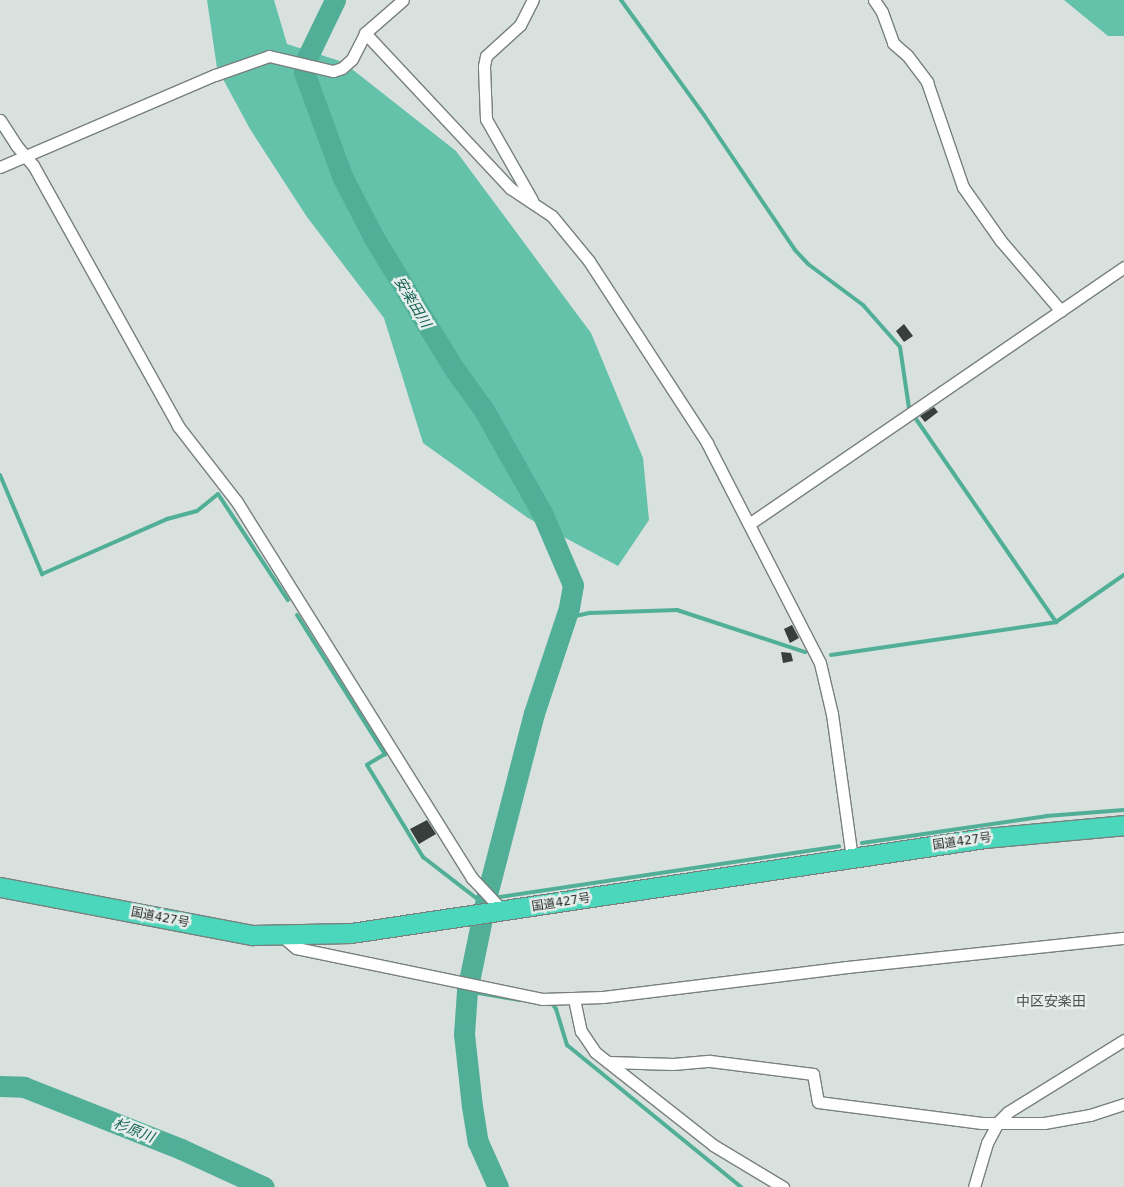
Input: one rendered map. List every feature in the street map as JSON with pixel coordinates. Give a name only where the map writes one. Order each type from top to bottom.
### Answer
[{"type":"highway","name":"国道427号","points":[[0,887],[252,935],[282,936],[350,933],[469,917],[495,908],[985,838],[1124,825]]},
{"type":"street","points":[[0,167],[215,75],[269,56],[333,71],[342,68],[352,59],[365,33],[403,0]]},
{"type":"street","points":[[532,0],[520,25],[486,56],[484,66],[486,119],[532,202]]},
{"type":"street","points":[[874,0],[882,12],[892,44],[907,55],[927,82],[941,115],[963,187],[1001,241],[1061,311]]},
{"type":"street","points":[[365,33],[510,188],[552,216],[589,261],[707,443],[820,663],[832,714],[852,858]]},
{"type":"street","points":[[0,120],[26,156],[178,426],[237,502],[472,878],[484,890],[495,908]]},
{"type":"street","points":[[749,524],[1124,267]]},
{"type":"street","points":[[282,936],[296,948],[542,999],[574,999],[1124,938]]},
{"type":"street","points":[[574,999],[584,1036],[608,1062],[713,1145],[783,1187]]},
{"type":"street","points":[[974,1187],[987,1143],[998,1122],[1016,1107],[1124,1040]]},
{"type":"street","points":[[608,1062],[673,1064],[710,1061],[813,1074],[818,1102],[982,1123],[1044,1123],[1090,1115],[1124,1104]]},
{"type":"green space","points":[[207,0],[274,0],[287,44],[343,62],[456,151],[591,333],[643,458],[649,520],[618,566],[528,518],[423,443],[384,318],[307,217],[250,129],[217,68]]},
{"type":"green space","points":[[1064,0],[1124,0],[1124,36],[1108,36]]},
{"type":"building","points":[[904,324],[913,336],[904,342],[896,331]]},
{"type":"building","points":[[934,407],[938,412],[925,422],[920,416]]},
{"type":"building","points":[[792,625],[799,638],[790,643],[784,629]]},
{"type":"building","points":[[781,652],[791,653],[793,661],[783,663]]},
{"type":"building","points":[[427,820],[436,834],[419,844],[410,829]]},
{"type":"waterway","name":"安楽田川","points":[[335,0],[306,60],[304,72],[342,176],[374,238],[455,370],[484,410],[542,513],[573,585],[569,608],[534,713],[486,899],[467,991],[464,1034],[472,1106],[478,1142],[498,1187]]},
{"type":"waterway","points":[[621,0],[704,115],[795,250],[808,264],[863,305],[900,347],[909,408]]},
{"type":"waterway","points":[[916,419],[1056,622]]},
{"type":"waterway","points":[[0,475],[42,574],[167,519],[197,511],[218,494],[288,600]]},
{"type":"waterway","points":[[831,655],[1056,622],[1124,575]]},
{"type":"waterway","points":[[566,618],[590,613],[677,610],[805,652]]},
{"type":"waterway","points":[[297,615],[385,754],[367,765],[423,857],[485,905]]},
{"type":"waterway","points":[[862,843],[1046,816],[1124,810]]},
{"type":"waterway","points":[[493,898],[839,846]]},
{"type":"waterway","points":[[467,991],[519,1000]]},
{"type":"waterway","points":[[551,1002],[556,1009],[567,1045],[741,1187]]},
{"type":"waterway","name":"杉原川","points":[[0,1086],[24,1087],[181,1149],[264,1187]]},
{"type":"district","name":"中区安楽田","points":[[1051,1001]]}]
